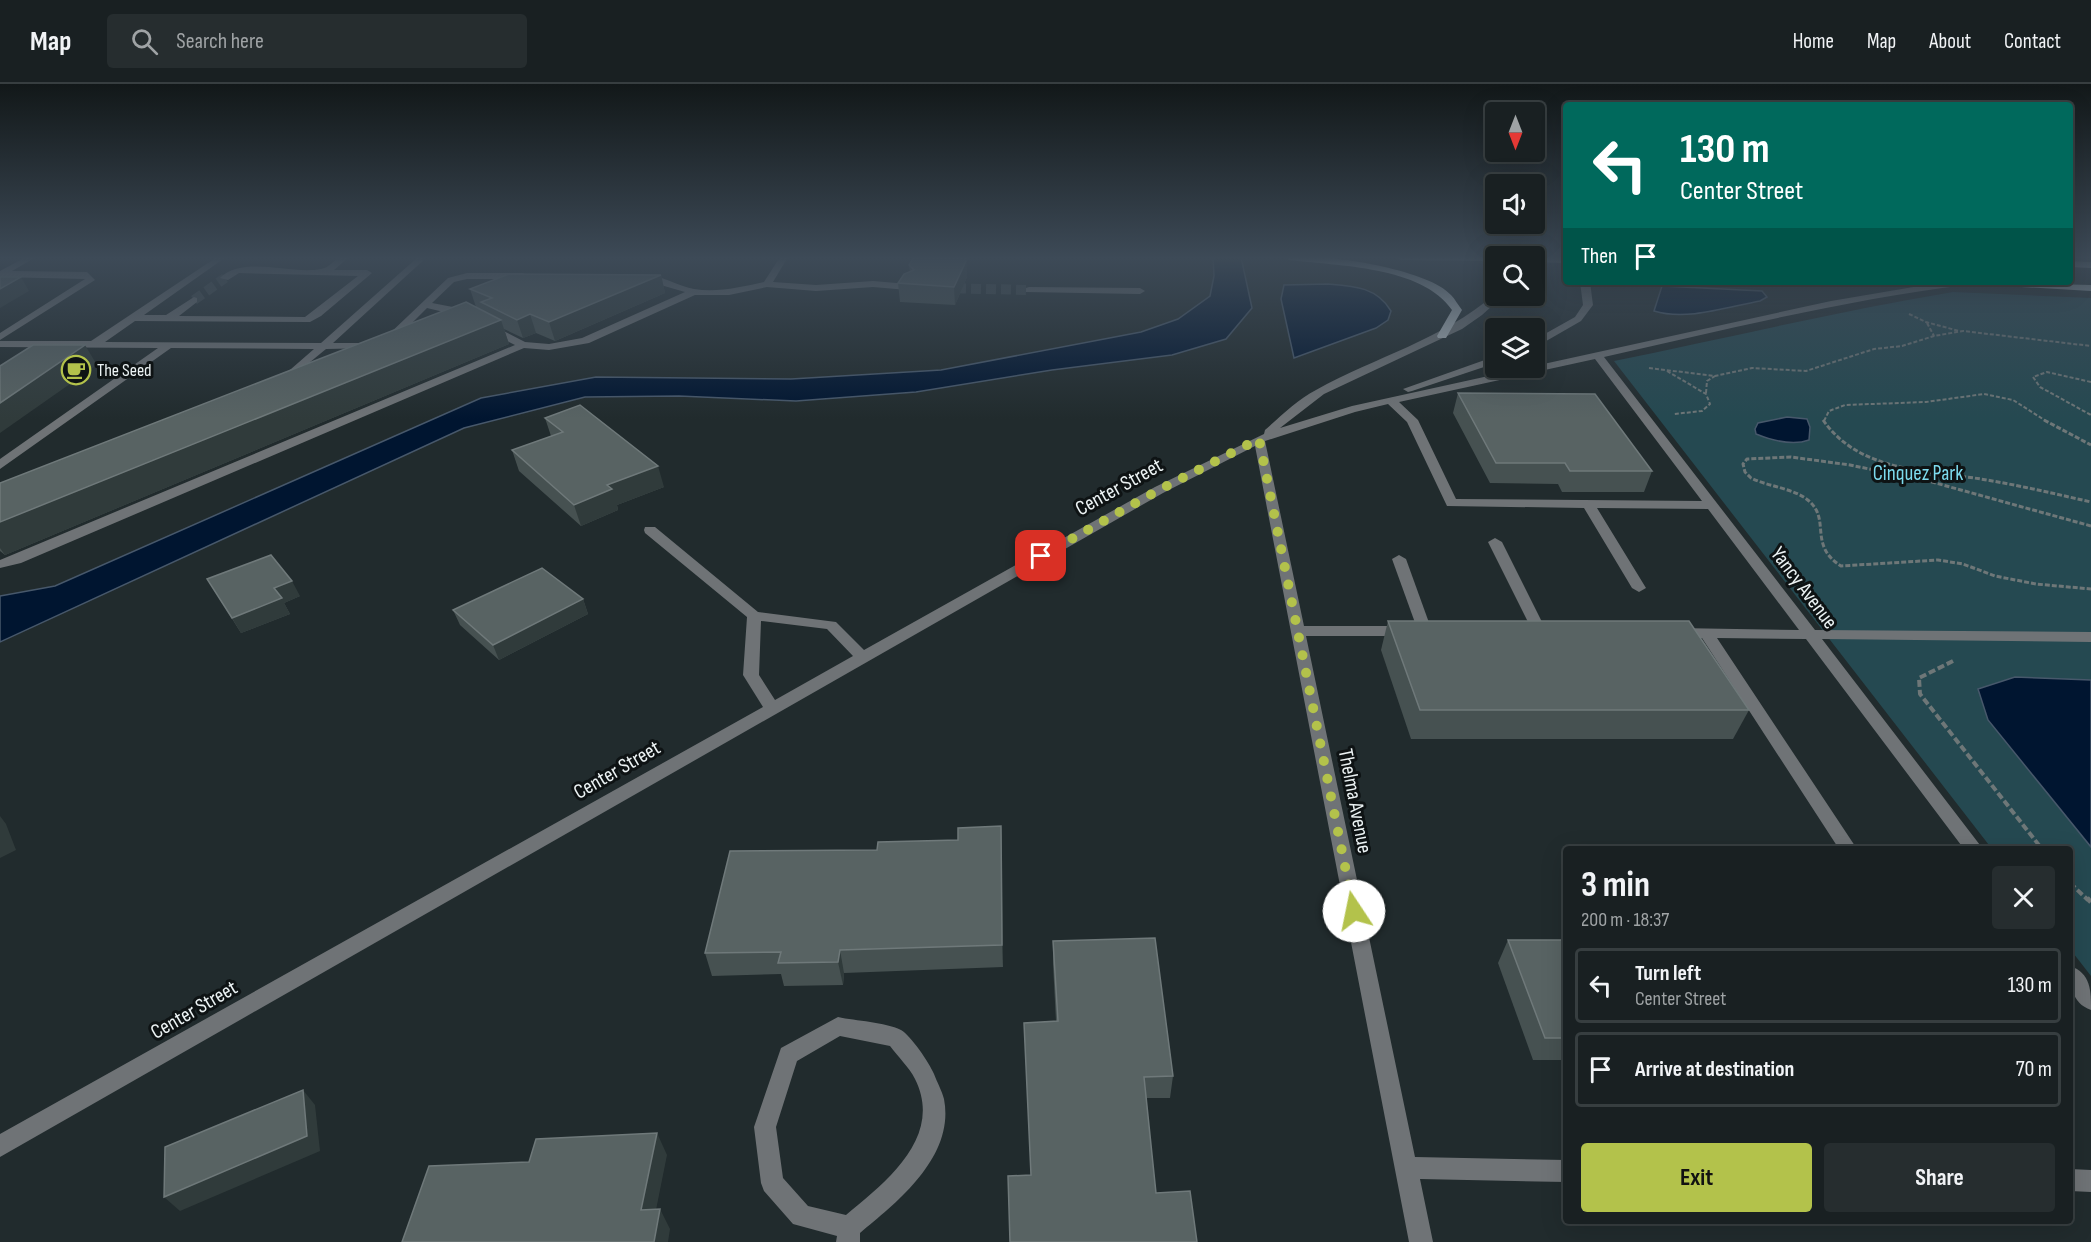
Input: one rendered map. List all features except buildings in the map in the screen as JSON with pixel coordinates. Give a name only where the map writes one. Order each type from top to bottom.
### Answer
[{"type":"main road","points":[[1442,336],[1456,311]]},
{"type":"street","points":[[0,337],[41,311]]},
{"type":"street","points":[[94,344],[143,311]]},
{"type":"street","points":[[169,318],[179,311]]},
{"type":"street","points":[[133,318],[307,320],[322,311]]},
{"type":"street","points":[[280,384],[362,311]]},
{"type":"street","points":[[0,344],[356,347],[382,343],[393,337],[420,311]]},
{"type":"street","points":[[457,311],[523,345],[549,347],[585,340],[650,311]]},
{"type":"street","name":"Center Street","points":[[1259,439],[1318,393],[1442,336],[1483,311]]},
{"type":"street","points":[[1545,338],[1578,319],[1584,311]]},
{"type":"street","name":"Center Street","points":[[0,1146],[1159,490],[1259,439],[1352,409],[1799,311]]},
{"type":"street","points":[[45,356],[63,344]]},
{"type":"street","points":[[0,564],[27,555],[523,345]]},
{"type":"street","points":[[0,465],[167,346]]},
{"type":"street","name":"Yancy Avenue","points":[[1598,356],[1972,846]]},
{"type":"street","points":[[1352,409],[1485,363]]},
{"type":"street","points":[[1391,401],[1412,420],[1452,503],[1711,505]]},
{"type":"street","name":"Thelma Avenue","points":[[1259,439],[1421,1242]]},
{"type":"street","points":[[1588,504],[1639,588]]},
{"type":"street","points":[[650,530],[754,616],[831,625],[863,657]]},
{"type":"street","points":[[1495,542],[1540,632]]},
{"type":"street","points":[[1298,631],[1431,631],[1400,559]]},
{"type":"street","points":[[754,616],[751,675],[772,708]]},
{"type":"street","points":[[1659,633],[2091,637]]},
{"type":"street","points":[[1706,633],[1846,846]]},
{"type":"street","points":[[2073,978],[2091,1001]]},
{"type":"street","points":[[838,1026],[896,1038],[924,1075],[935,1108],[931,1139],[902,1184],[849,1235],[801,1216],[772,1182],[765,1127],[788,1055],[838,1026]]},
{"type":"street","points":[[1406,1168],[1563,1171]]},
{"type":"street","points":[[2073,1180],[2091,1181]]},
{"type":"path","points":[[1906,313],[1926,322],[1963,332],[2091,346]]},
{"type":"path","points":[[1926,322],[1934,336]]},
{"type":"path","points":[[1640,366],[1715,375],[1752,368],[1806,371],[1874,349],[1902,346],[1934,336],[1963,332]]},
{"type":"path","points":[[1667,371],[1706,394]]},
{"type":"path","points":[[2091,382],[2047,372],[2033,376],[2040,387],[2091,415]]},
{"type":"path","points":[[1673,414],[1702,411],[1710,404],[1706,394],[1707,381],[1715,375]]},
{"type":"path","points":[[2091,445],[2058,429],[2013,400],[1984,394],[1926,402],[1845,405],[1830,411],[1823,420],[1830,434],[1848,447],[1874,459],[1909,468],[1958,475],[2091,502]]},
{"type":"path","points":[[2091,526],[2053,518],[1952,487],[1849,464],[1803,456],[1746,459],[1743,464],[1748,475],[1758,481],[1808,500],[1819,517],[1822,551],[1830,561],[1851,567],[1878,562],[1954,560],[1995,576],[2036,584],[2091,589]]},
{"type":"path","points":[[1958,475],[1959,463]]},
{"type":"path","points":[[1955,660],[1919,678],[1920,694],[2041,846]]},
{"type":"path","points":[[2073,886],[2091,903]]},
{"type":"green space","name":"Cinquez Park","points":[[1850,311],[2091,311],[2091,976],[2073,953],[2073,846],[1990,846],[1614,361]]},
{"type":"shaded area","points":[[1189,311],[1249,311],[1226,339],[1172,355],[1052,370],[916,392],[796,401],[679,396],[585,397],[464,428],[0,642],[0,596],[55,586],[481,398],[596,377],[791,379],[941,370],[1141,332],[1178,319]]},
{"type":"shaded area","points":[[1284,311],[1391,311],[1388,320],[1376,328],[1294,358]]},
{"type":"shaded area","points":[[1654,311],[1712,311],[1680,315]]},
{"type":"shaded area","points":[[1787,417],[1807,419],[1810,427],[1809,440],[1789,442],[1756,434],[1755,429],[1758,423]]},
{"type":"shaded area","points":[[2015,677],[2091,680],[2091,847],[1988,720],[1978,689]]},
{"type":"place","name":"The Seed","points":[[76,370]]},
{"type":"route","points":[[1041,556],[1159,490],[1259,439],[1354,911]]}]
